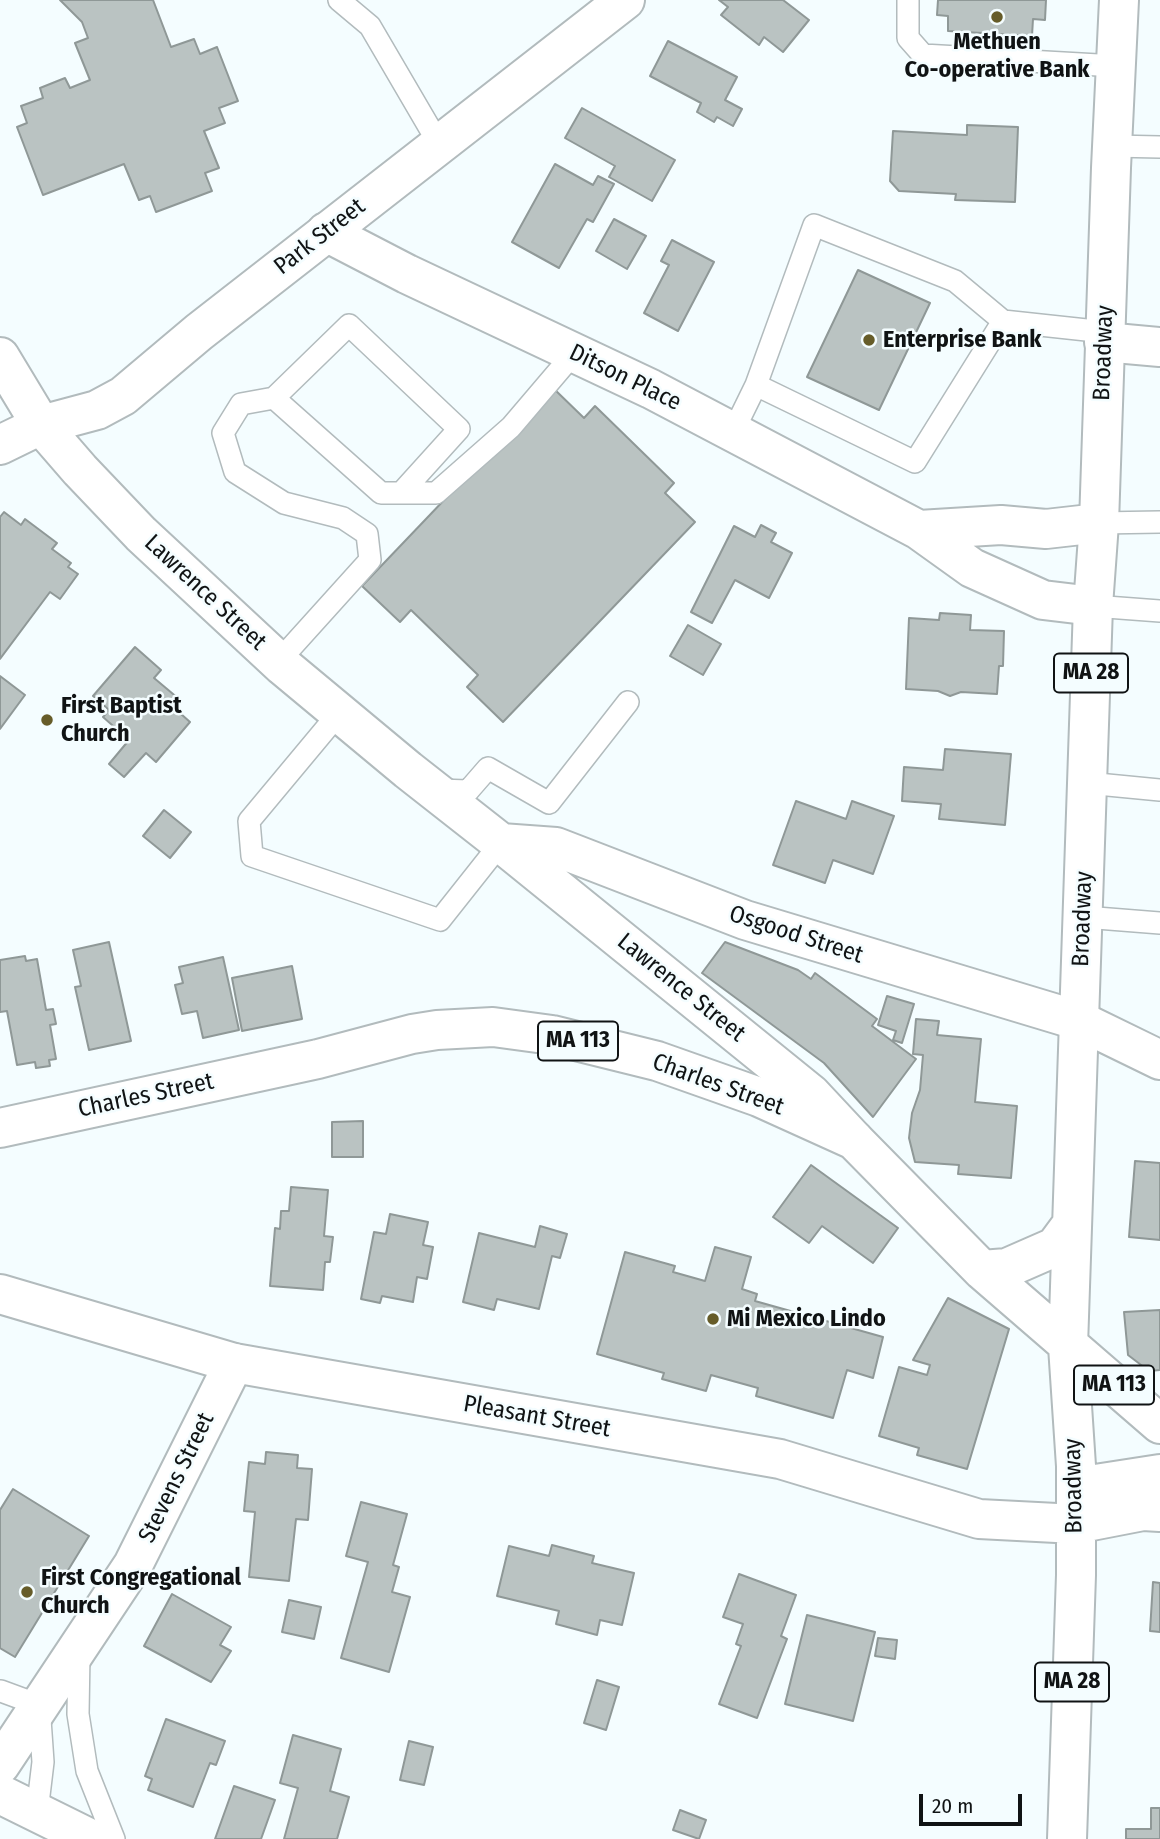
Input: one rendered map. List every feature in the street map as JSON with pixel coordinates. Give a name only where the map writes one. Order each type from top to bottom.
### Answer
[{"type":"main road","name":"Park Street","points":[[0,445],[41,425],[97,411],[122,396],[326,232],[625,0]]},
{"type":"main road","name":"Broadway","points":[[1067,1839],[1076,1576],[1076,1487],[1069,1346],[1072,1224],[1093,606],[1099,523],[1104,337],[1119,0]]},
{"type":"main road","name":"Ditson Place","points":[[326,232],[407,274],[651,389],[919,530],[972,568],[1043,600],[1093,606]]},
{"type":"main road","points":[[1104,337],[1160,347]]},
{"type":"main road","name":"Lawrence Street","points":[[0,357],[41,425],[141,534],[278,662],[438,793]]},
{"type":"main road","points":[[919,530],[1000,525],[1046,529],[1099,523]]},
{"type":"main road","points":[[438,793],[501,844]]},
{"type":"main road","name":"Lawrence Street","points":[[501,844],[811,1094],[854,1140]]},
{"type":"main road","name":"Osgood Street","points":[[501,844],[556,847],[745,920],[1080,1021],[1160,1060]]},
{"type":"main road","name":"Charles Street","points":[[0,1128],[318,1059],[412,1034],[493,1027],[552,1035],[657,1061],[759,1097],[854,1140],[982,1270],[1069,1346]]},
{"type":"main road","points":[[982,1270],[1007,1268],[1055,1247],[1072,1224]]},
{"type":"main road","name":"Pleasant Street","points":[[0,1294],[234,1363],[780,1459],[979,1519],[1076,1524],[1143,1511],[1160,1512]]},
{"type":"main road","name":"MA 113","points":[[1069,1346],[1160,1424]]},
{"type":"main road","name":"Stevens Street","points":[[0,1765],[134,1565],[234,1363]]},
{"type":"main road","points":[[1076,1487],[1160,1474]]},
{"type":"main road","points":[[0,1794],[58,1828]]},
{"type":"lane","points":[[339,0],[370,26],[439,144]]},
{"type":"lane","points":[[908,0],[908,38],[923,55],[1116,66]]},
{"type":"lane","points":[[1112,146],[1160,147]]},
{"type":"lane","points":[[733,432],[756,385],[814,225],[956,281],[1003,321],[1104,337]]},
{"type":"lane","points":[[756,385],[915,462],[1003,321]]},
{"type":"lane","points":[[278,662],[370,560],[366,534],[343,518],[284,503],[235,472],[223,433],[241,404],[274,398],[349,326],[460,429],[402,492]]},
{"type":"lane","points":[[274,398],[381,493],[436,493],[511,426],[574,353]]},
{"type":"lane","points":[[1099,523],[1160,522]]},
{"type":"lane","points":[[1093,606],[1160,611]]},
{"type":"lane","points":[[438,793],[468,791],[488,768],[549,803],[628,702]]},
{"type":"lane","points":[[339,713],[249,821],[252,856],[440,920],[501,844]]},
{"type":"lane","points":[[1087,783],[1160,790]]},
{"type":"lane","points":[[1084,917],[1160,923]]},
{"type":"lane","points":[[80,1645],[78,1714],[87,1771],[114,1839]]},
{"type":"lane","points":[[1,1691],[39,1705],[43,1762],[58,1828]]},
{"type":"building","points":[[60,0],[153,0],[171,47],[194,39],[200,54],[217,47],[238,101],[219,108],[225,123],[204,131],[219,168],[205,173],[212,191],[156,212],[150,196],[139,200],[124,164],[43,195],[17,127],[27,123],[21,106],[43,98],[40,88],[65,78],[70,88],[90,80],[75,43],[88,38],[82,22]]},
{"type":"building","points":[[719,0],[783,0],[809,20],[783,52],[764,37],[759,45],[721,15],[728,7]]},
{"type":"building","name":"Methuen Co-operative Bank","points":[[938,0],[1046,0],[1045,20],[1033,19],[1032,36],[948,31],[948,16],[937,15]]},
{"type":"building","points":[[668,41],[737,77],[725,100],[742,109],[733,126],[717,117],[714,122],[697,112],[701,103],[650,76]]},
{"type":"building","points":[[582,108],[675,160],[652,201],[609,177],[615,166],[565,138]]},
{"type":"building","points":[[967,125],[1018,127],[1015,202],[955,200],[956,194],[899,191],[890,181],[893,131],[967,135]]},
{"type":"building","points":[[555,164],[593,185],[598,176],[614,184],[593,222],[587,219],[559,268],[512,242]]},
{"type":"building","points":[[614,219],[646,236],[627,269],[596,251]]},
{"type":"building","points":[[672,240],[714,262],[678,331],[644,313],[669,265],[661,261]]},
{"type":"building","name":"Enterprise Bank","points":[[858,270],[930,303],[879,410],[807,377]]},
{"type":"building","points":[[552,387],[584,418],[595,406],[674,483],[665,493],[695,522],[503,722],[467,687],[478,675],[411,610],[400,622],[362,586]]},
{"type":"building","points":[[4,512],[21,525],[25,519],[57,543],[52,549],[71,563],[68,567],[78,574],[60,599],[50,592],[0,659],[0,517]]},
{"type":"building","points":[[761,525],[776,533],[771,542],[792,553],[769,598],[735,580],[712,623],[691,612],[734,526],[755,537]]},
{"type":"building","points":[[940,613],[971,615],[970,630],[1004,631],[1003,666],[999,666],[997,694],[961,692],[950,696],[938,691],[906,689],[909,618],[939,620]]},
{"type":"building","points":[[688,625],[721,644],[703,675],[670,656]]},
{"type":"building","points":[[135,647],[161,670],[154,678],[179,699],[172,706],[190,722],[156,762],[146,753],[124,777],[109,764],[129,740],[103,717],[109,710],[93,696]]},
{"type":"building","points":[[0,676],[25,695],[0,729]]},
{"type":"building","points":[[945,749],[1011,754],[1005,825],[939,819],[941,804],[902,801],[904,767],[943,770]]},
{"type":"building","points":[[796,801],[846,819],[852,801],[894,816],[873,874],[833,860],[825,883],[773,865]]},
{"type":"building","points":[[164,810],[191,832],[170,858],[143,836]]},
{"type":"building","points":[[109,942],[131,1041],[89,1050],[75,987],[81,986],[73,950]]},
{"type":"building","points":[[725,942],[798,970],[811,979],[815,973],[877,1019],[872,1026],[916,1059],[873,1117],[824,1063],[702,973]]},
{"type":"building","points":[[25,956],[26,961],[37,959],[46,1010],[53,1009],[56,1024],[50,1025],[56,1059],[49,1060],[50,1066],[36,1068],[35,1062],[17,1065],[7,1011],[0,1012],[0,960]]},
{"type":"building","points":[[223,957],[239,1030],[203,1038],[197,1011],[182,1014],[175,985],[183,983],[179,967]]},
{"type":"building","points":[[292,966],[302,1019],[242,1031],[232,978]]},
{"type":"building","points":[[887,996],[914,1004],[902,1043],[893,1040],[896,1031],[878,1025]]},
{"type":"building","points":[[916,1019],[939,1021],[937,1035],[981,1039],[975,1102],[1017,1106],[1011,1178],[958,1174],[959,1165],[915,1162],[909,1138],[912,1113],[920,1090],[923,1055],[913,1054]]},
{"type":"building","points":[[363,1121],[363,1157],[332,1157],[332,1122]]},
{"type":"building","points":[[1135,1161],[1160,1163],[1160,1240],[1129,1237]]},
{"type":"building","points":[[811,1165],[898,1228],[873,1263],[822,1226],[809,1243],[773,1217]]},
{"type":"building","points":[[291,1187],[328,1190],[324,1236],[333,1237],[330,1262],[325,1262],[323,1290],[270,1286],[275,1228],[280,1229],[281,1211],[289,1211]]},
{"type":"building","points":[[390,1214],[428,1222],[423,1245],[433,1247],[427,1279],[417,1277],[413,1302],[382,1296],[380,1303],[361,1299],[374,1232],[386,1234]]},
{"type":"building","points":[[540,1226],[567,1234],[560,1258],[552,1256],[539,1309],[497,1299],[494,1310],[463,1302],[479,1233],[535,1247]]},
{"type":"building","name":"Mi Mexico Lindo","points":[[715,1247],[751,1257],[742,1289],[757,1294],[755,1301],[883,1337],[873,1378],[847,1370],[833,1418],[756,1396],[758,1388],[711,1375],[706,1391],[662,1379],[664,1373],[597,1354],[625,1252],[675,1266],[673,1272],[705,1281]]},
{"type":"building","points":[[948,1298],[1009,1329],[967,1469],[917,1455],[919,1448],[879,1436],[899,1367],[927,1375],[930,1365],[913,1360]]},
{"type":"building","points":[[1160,1310],[1160,1370],[1149,1371],[1128,1355],[1124,1312]]},
{"type":"building","points":[[266,1452],[298,1455],[297,1468],[312,1469],[308,1520],[296,1519],[289,1581],[249,1577],[255,1512],[244,1511],[249,1462],[265,1464]]},
{"type":"building","name":"First Congregational Church","points":[[13,1489],[89,1536],[15,1657],[0,1648],[0,1510]]},
{"type":"building","points":[[361,1502],[407,1514],[393,1565],[399,1567],[392,1592],[410,1597],[389,1672],[341,1658],[368,1562],[346,1556]]},
{"type":"building","points":[[552,1545],[594,1556],[592,1563],[634,1573],[622,1625],[600,1620],[597,1635],[556,1624],[559,1611],[497,1596],[509,1546],[549,1556]]},
{"type":"building","points":[[739,1574],[796,1595],[781,1636],[787,1639],[757,1718],[719,1704],[741,1646],[736,1644],[743,1624],[723,1617]]},
{"type":"building","points":[[1153,1582],[1160,1583],[1160,1632],[1150,1631]]},
{"type":"building","points":[[172,1594],[231,1627],[220,1645],[231,1651],[211,1682],[144,1646]]},
{"type":"building","points":[[289,1600],[321,1607],[314,1639],[282,1632]]},
{"type":"building","points":[[807,1615],[875,1632],[853,1721],[785,1704]]},
{"type":"building","points":[[878,1638],[897,1640],[895,1659],[875,1656]]},
{"type":"building","points":[[597,1680],[619,1687],[606,1730],[584,1723]]},
{"type":"building","points":[[166,1719],[225,1741],[216,1765],[210,1763],[193,1807],[148,1790],[152,1779],[145,1776]]},
{"type":"building","points":[[293,1735],[341,1749],[330,1791],[349,1797],[337,1839],[284,1839],[298,1788],[280,1783]]},
{"type":"building","points":[[409,1741],[433,1747],[424,1785],[400,1780]]},
{"type":"building","points":[[234,1786],[275,1800],[261,1839],[215,1839]]},
{"type":"building","points":[[1151,1808],[1160,1808],[1160,1839],[1126,1839],[1126,1829],[1151,1829]]},
{"type":"building","points":[[680,1810],[706,1820],[699,1839],[673,1830]]},
{"type":"place","name":"Methuen Co-operative Bank","points":[[997,17]]},
{"type":"place","name":"Enterprise Bank","points":[[869,340]]},
{"type":"place","name":"First Baptist Church","points":[[47,720]]},
{"type":"place","name":"Mi Mexico Lindo","points":[[713,1319]]},
{"type":"place","name":"First Congregational Church","points":[[27,1592]]}]
